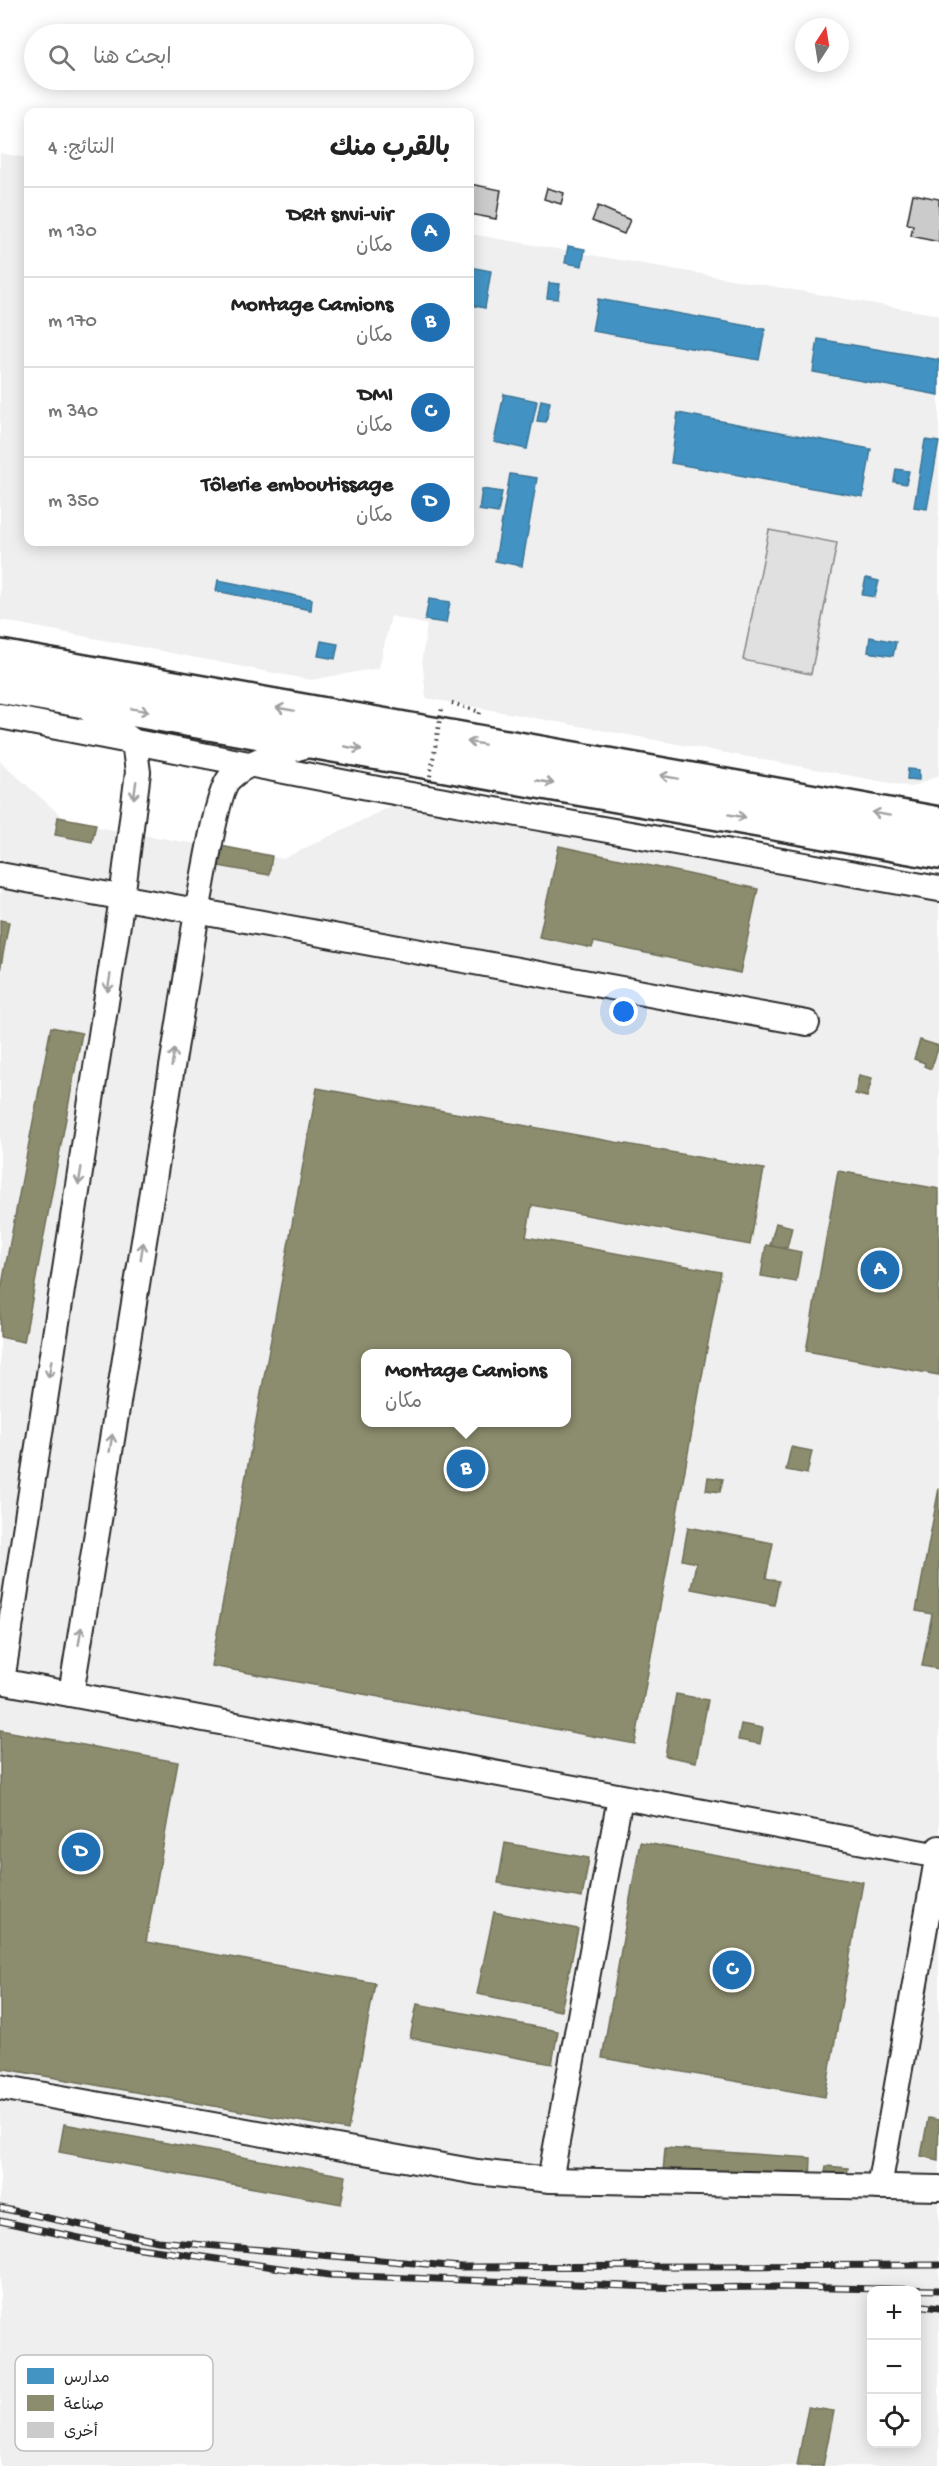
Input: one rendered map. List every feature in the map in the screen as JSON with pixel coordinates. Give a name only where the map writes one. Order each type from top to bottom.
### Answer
[{"type":"highway","points":[[0,657],[939,824]]},
{"type":"highway","points":[[0,686],[939,852]]},
{"type":"lane","points":[[75,699],[134,742],[138,772],[122,898],[1,1681],[620,1798],[939,1853],[879,2187]]},
{"type":"lane","points":[[0,716],[252,765],[939,889]]},
{"type":"lane","points":[[71,1694],[197,912],[217,806],[229,778],[252,765],[320,742]]},
{"type":"lane","points":[[0,875],[807,1023]]},
{"type":"lane","points":[[550,2180],[620,1798]]},
{"type":"lane","points":[[0,2087],[477,2172],[550,2180],[939,2188]]},
{"type":"path","points":[[429,782],[442,708],[479,716],[480,712],[452,702]]},
{"type":"shaded area","points":[[0,153],[24,157],[24,546],[474,546],[474,235],[939,315],[939,775],[912,787],[426,698],[422,658],[427,625],[391,616],[379,668],[311,680],[0,620]]},
{"type":"shaded area","points":[[769,530],[837,543],[811,674],[743,660]]},
{"type":"shaded area","points":[[0,761],[68,822],[283,859],[391,806],[939,901],[939,2466],[0,2466]]},
{"type":"building: مدارس","points":[[568,246],[585,249],[582,266],[565,263]]},
{"type":"building: مدارس","points":[[474,268],[491,271],[485,308],[474,306]]},
{"type":"building: مدارس","points":[[549,283],[560,284],[558,299],[547,298]]},
{"type":"building: مدارس","points":[[598,299],[765,329],[759,360],[592,331]]},
{"type":"building: مدارس","points":[[818,339],[939,360],[939,395],[813,372]]},
{"type":"building: مدارس","points":[[504,394],[537,401],[527,449],[494,442]]},
{"type":"building: مدارس","points":[[541,400],[550,402],[546,422],[537,421]]},
{"type":"building: مدارس","points":[[678,413],[871,449],[863,497],[671,463]]},
{"type":"building: مدارس","points":[[925,440],[939,442],[927,509],[914,507]]},
{"type":"building: مدارس","points":[[896,469],[909,471],[906,484],[894,482]]},
{"type":"building: مدارس","points":[[510,474],[537,478],[522,566],[495,561]]},
{"type":"building: مدارس","points":[[482,489],[502,492],[498,513],[479,510]]},
{"type":"building: مدارس","points":[[866,578],[879,581],[875,597],[862,595]]},
{"type":"building: مدارس","points":[[218,580],[312,599],[311,610],[216,591]]},
{"type":"building: مدارس","points":[[429,599],[450,602],[446,623],[425,620]]},
{"type":"building: مدارس","points":[[870,637],[896,642],[893,656],[868,652]]},
{"type":"building: مدارس","points":[[321,641],[338,644],[335,659],[318,656]]},
{"type":"building: مدارس","points":[[908,769],[919,770],[919,780],[907,779]]},
{"type":"building: صناعة","points":[[58,817],[96,824],[92,842],[55,835]]},
{"type":"building: صناعة","points":[[221,846],[272,856],[269,875],[218,866]]},
{"type":"building: صناعة","points":[[559,846],[758,889],[740,973],[594,942],[592,948],[539,937]]},
{"type":"building: صناعة","points":[[0,920],[9,922],[0,971]]},
{"type":"building: صناعة","points":[[51,1027],[82,1033],[24,1342],[0,1337],[0,1295]]},
{"type":"building: صناعة","points":[[920,1040],[939,1046],[931,1069],[924,1066],[925,1063],[914,1059]]},
{"type":"building: صناعة","points":[[859,1075],[872,1078],[867,1097],[855,1094]]},
{"type":"building: صناعة","points":[[317,1088],[764,1169],[750,1245],[532,1205],[526,1237],[721,1272],[635,1744],[211,1666]]},
{"type":"building: صناعة","points":[[838,1171],[939,1189],[939,1375],[806,1351]]},
{"type":"building: صناعة","points":[[776,1223],[792,1227],[787,1248],[770,1245]]},
{"type":"building: صناعة","points":[[766,1245],[801,1252],[796,1282],[761,1276]]},
{"type":"building: صناعة","points":[[791,1447],[812,1451],[807,1474],[786,1470]]},
{"type":"building: صناعة","points":[[708,1477],[723,1479],[720,1492],[706,1490]]},
{"type":"building: صناعة","points":[[939,1488],[939,1669],[922,1666],[932,1614],[916,1611]]},
{"type":"building: صناعة","points":[[688,1527],[773,1543],[766,1578],[779,1581],[774,1605],[691,1589],[696,1563],[682,1560]]},
{"type":"building: صناعة","points":[[676,1694],[708,1700],[696,1762],[665,1756]]},
{"type":"building: صناعة","points":[[741,1724],[763,1728],[760,1744],[738,1740]]},
{"type":"building: صناعة","points":[[0,1730],[178,1762],[146,1942],[375,1983],[348,2130],[0,2068]]},
{"type":"building: صناعة","points":[[640,1842],[863,1882],[825,2097],[602,2058]]},
{"type":"building: صناعة","points":[[505,1843],[589,1858],[582,1898],[498,1883]]},
{"type":"building: صناعة","points":[[494,1912],[578,1929],[561,2011],[477,1994]]},
{"type":"building: صناعة","points":[[417,2004],[558,2031],[552,2064],[410,2038]]},
{"type":"building: صناعة","points":[[928,2118],[939,2120],[938,2160],[921,2156]]},
{"type":"building: صناعة","points":[[64,2124],[346,2176],[341,2204],[59,2152]]},
{"type":"building: صناعة","points":[[665,2148],[811,2158],[810,2182],[663,2172]]},
{"type":"building: صناعة","points":[[826,2166],[848,2168],[846,2184],[823,2181]]},
{"type":"building: صناعة","points":[[808,2407],[834,2411],[823,2466],[797,2466]]},
{"type":"building: أخرى","points":[[474,185],[501,190],[496,219],[474,215]]},
{"type":"building: أخرى","points":[[547,188],[564,193],[561,204],[544,199]]},
{"type":"building: أخرى","points":[[913,194],[939,199],[939,242],[911,236],[913,225],[907,224]]},
{"type":"building: أخرى","points":[[598,206],[630,220],[624,234],[592,221]]},
{"type":"railway","points":[[0,2208],[158,2241],[461,2267],[939,2265]]},
{"type":"railway","points":[[0,2221],[98,2242],[329,2275],[682,2288],[939,2290]]},
{"type":"railway","points":[[921,2306],[939,2308]]},
{"type":"place","name":"DRH snvi-vir","points":[[880,1270]]},
{"type":"place","name":"Montage Camions","points":[[466,1469]]},
{"type":"place","name":"Tôlerie emboutissage","points":[[81,1852]]},
{"type":"place","name":"DMI","points":[[732,1970]]}]
